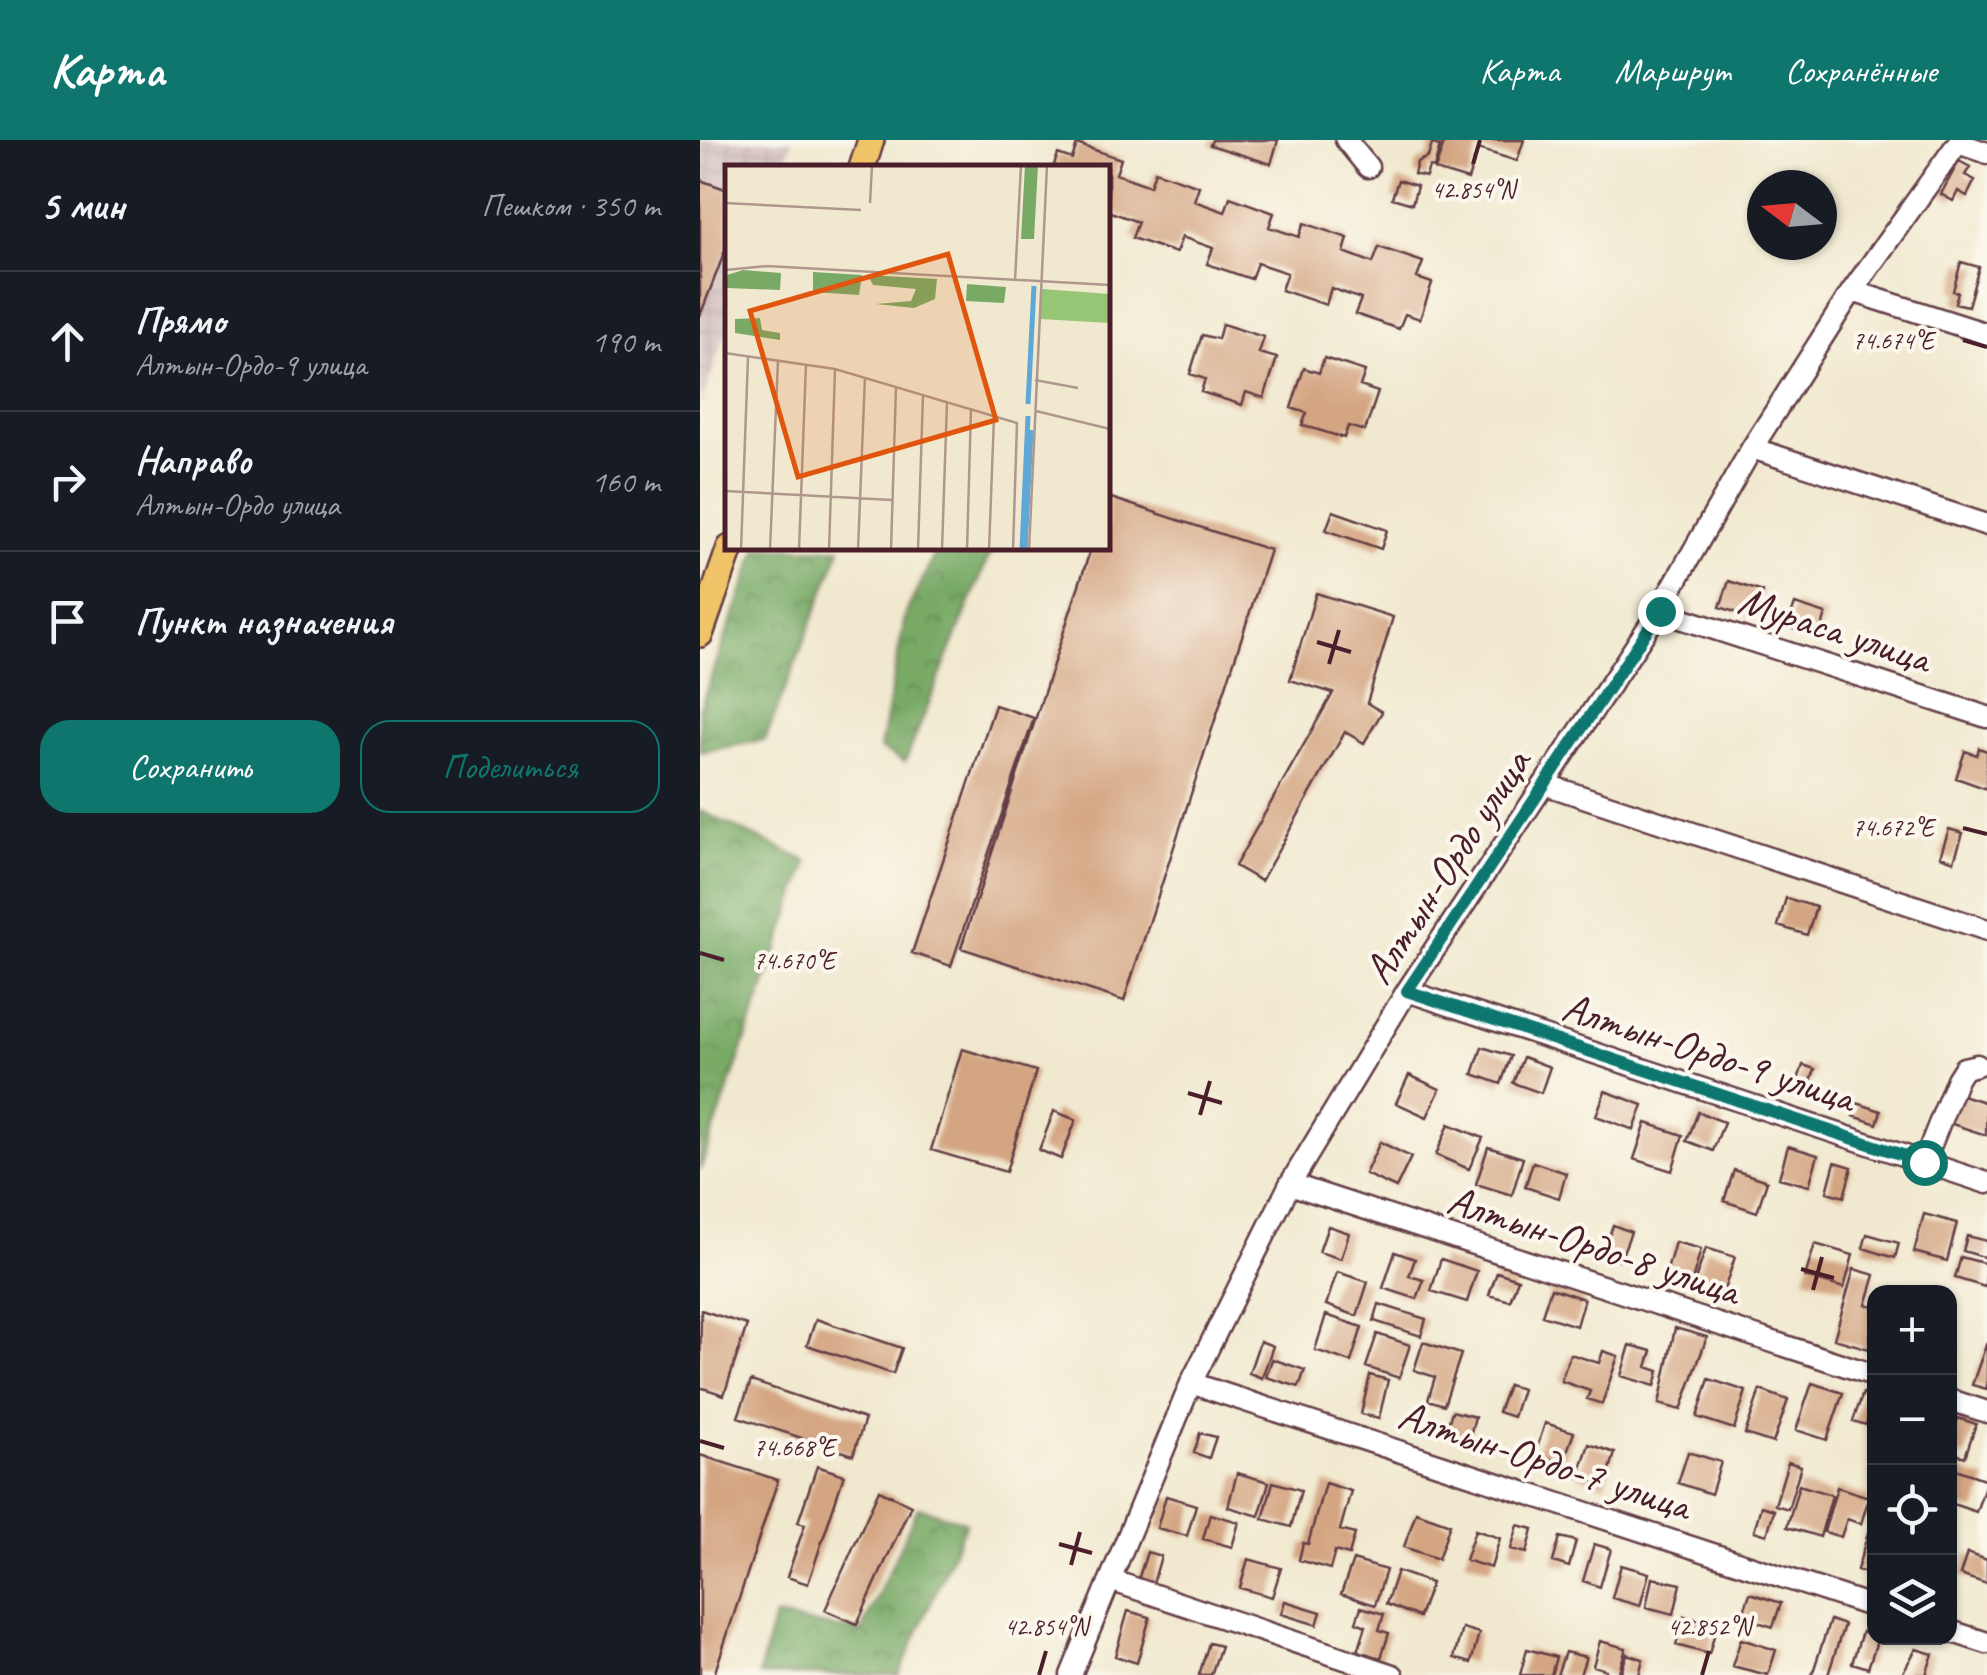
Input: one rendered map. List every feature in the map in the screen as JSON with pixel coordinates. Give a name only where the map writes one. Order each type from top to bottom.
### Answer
[{"type":"main road","points":[[700,634],[709,580],[729,550]]},
{"type":"street","points":[[1346,140],[1368,167]]},
{"type":"street","points":[[1959,142],[1987,153]]},
{"type":"street","name":"Алтын-Ордо улица","points":[[1071,1675],[1191,1383],[1290,1184],[1407,991],[1660,611],[1752,448],[1852,291],[1959,142]]},
{"type":"street","points":[[1852,291],[1987,334]]},
{"type":"street","points":[[1752,448],[1987,526]]},
{"type":"street","name":"Мураса улица","points":[[1660,611],[1987,717]]},
{"type":"street","points":[[1544,784],[1987,930]]},
{"type":"street","name":"Алтын-Ордо-9 улица","points":[[1407,991],[1987,1183]]},
{"type":"street","points":[[1924,1162],[1956,1079],[1964,1068],[1977,1065]]},
{"type":"street","name":"Алтын-Ордо-8 улица","points":[[1290,1184],[1867,1373]]},
{"type":"street","name":"Алтын-Ордо-7 улица","points":[[1191,1383],[1867,1604]]},
{"type":"street","points":[[1957,1402],[1987,1412]]},
{"type":"street","points":[[1110,1580],[1392,1675]]},
{"type":"street","points":[[1957,1633],[1987,1643]]},
{"type":"shaded area","points":[[700,140],[792,140],[784,165],[725,165],[725,334],[700,407]]},
{"type":"green space","points":[[757,550],[840,550],[765,740],[700,752],[700,708]]},
{"type":"green space","points":[[937,550],[991,550],[905,762],[880,749],[906,613]]},
{"type":"green space","points":[[700,811],[808,862],[700,1170]]},
{"type":"green space","points":[[918,1507],[966,1522],[899,1675],[759,1675],[774,1617],[861,1632]]},
{"type":"building","points":[[1212,140],[1278,140],[1271,164],[1210,145]]},
{"type":"building","points":[[1445,140],[1524,140],[1517,161],[1478,149],[1468,180],[1435,170]]},
{"type":"building","points":[[1077,144],[1121,159],[1116,174],[1150,186],[1155,171],[1199,186],[1194,201],[1225,212],[1230,197],[1274,213],[1269,227],[1299,237],[1304,223],[1348,238],[1344,252],[1373,263],[1379,247],[1423,262],[1417,278],[1432,283],[1420,319],[1405,314],[1399,329],[1355,314],[1361,299],[1331,288],[1326,305],[1281,290],[1287,273],[1257,263],[1251,279],[1207,264],[1213,248],[1182,237],[1176,253],[1132,238],[1138,222],[1110,212],[1110,165],[1054,165],[1058,154],[1072,159]]},
{"type":"building","points":[[1432,144],[1440,146],[1434,168],[1429,167],[1426,177],[1414,174],[1417,162],[1428,157]]},
{"type":"building","points":[[1959,161],[1970,167],[1965,175],[1975,180],[1967,196],[1958,191],[1953,201],[1941,194]]},
{"type":"building","points":[[700,180],[725,189],[725,251],[700,316]]},
{"type":"building","points":[[1398,180],[1417,186],[1412,204],[1392,198]]},
{"type":"building","points":[[1961,262],[1979,267],[1968,306],[1955,303],[1958,292],[1953,291]]},
{"type":"building","points":[[1222,324],[1264,337],[1259,353],[1277,358],[1264,398],[1246,392],[1242,405],[1201,392],[1205,379],[1190,374],[1202,335],[1218,339]]},
{"type":"building","points":[[1324,358],[1365,371],[1360,386],[1378,392],[1365,431],[1348,426],[1344,438],[1302,425],[1307,413],[1291,408],[1304,368],[1319,373]]},
{"type":"building","points":[[1110,498],[1270,550],[1124,1001],[961,948],[1090,550],[1110,550]]},
{"type":"building","points":[[1333,511],[1387,530],[1381,549],[1326,530]]},
{"type":"building","points":[[1729,581],[1763,592],[1755,619],[1720,607]]},
{"type":"building","points":[[1316,593],[1393,617],[1367,703],[1382,712],[1364,743],[1345,732],[1261,881],[1235,866],[1333,693],[1290,680]]},
{"type":"building","points":[[1795,604],[1826,614],[1819,637],[1787,627]]},
{"type":"building","points":[[995,705],[1034,718],[951,966],[912,953]]},
{"type":"building","points":[[1979,748],[1987,751],[1987,789],[1956,778],[1965,751],[1977,755]]},
{"type":"building","points":[[1949,829],[1963,833],[1954,861],[1940,856]]},
{"type":"building","points":[[1786,898],[1816,907],[1807,935],[1778,926]]},
{"type":"building","points":[[1482,1047],[1511,1056],[1501,1084],[1473,1074]]},
{"type":"building","points":[[962,1049],[1036,1071],[1006,1172],[931,1150]]},
{"type":"building","points":[[1523,1057],[1550,1067],[1541,1093],[1513,1083]]},
{"type":"building","points":[[1803,1065],[1815,1069],[1807,1092],[1795,1088]]},
{"type":"building","points":[[1409,1075],[1440,1089],[1427,1117],[1396,1103]]},
{"type":"building","points":[[1605,1091],[1643,1105],[1634,1130],[1596,1116]]},
{"type":"building","points":[[1959,1094],[1987,1103],[1986,1135],[1949,1123]]},
{"type":"building","points":[[1857,1103],[1881,1111],[1877,1124],[1853,1116]]},
{"type":"building","points":[[1054,1111],[1076,1120],[1061,1159],[1039,1150]]},
{"type":"building","points":[[1698,1112],[1724,1122],[1713,1151],[1687,1141]]},
{"type":"building","points":[[1646,1123],[1683,1135],[1672,1171],[1634,1159]]},
{"type":"building","points":[[1449,1124],[1483,1138],[1469,1169],[1436,1155]]},
{"type":"building","points":[[1380,1142],[1411,1157],[1396,1188],[1365,1174]]},
{"type":"building","points":[[1788,1146],[1818,1155],[1809,1186],[1779,1178]]},
{"type":"building","points":[[1488,1147],[1523,1158],[1512,1195],[1476,1184]]},
{"type":"building","points":[[1533,1162],[1566,1173],[1559,1198],[1525,1187]]},
{"type":"building","points":[[1835,1162],[1852,1167],[1844,1197],[1827,1192]]},
{"type":"building","points":[[1734,1170],[1767,1181],[1757,1212],[1724,1201]]},
{"type":"building","points":[[1924,1214],[1957,1223],[1947,1261],[1914,1252]]},
{"type":"building","points":[[1613,1225],[1631,1232],[1620,1260],[1603,1253]]},
{"type":"building","points":[[1328,1226],[1349,1233],[1341,1259],[1319,1252]]},
{"type":"building","points":[[1867,1234],[1899,1243],[1895,1258],[1863,1248]]},
{"type":"building","points":[[1967,1236],[1987,1241],[1987,1258],[1963,1251]]},
{"type":"building","points":[[1675,1242],[1701,1249],[1692,1281],[1666,1274]]},
{"type":"building","points":[[1815,1244],[1853,1255],[1844,1288],[1805,1277]]},
{"type":"building","points":[[1706,1248],[1735,1257],[1722,1296],[1693,1286]]},
{"type":"building","points":[[1395,1252],[1415,1259],[1409,1276],[1424,1280],[1417,1299],[1383,1288]]},
{"type":"building","points":[[1961,1257],[1987,1264],[1985,1287],[1955,1278]]},
{"type":"building","points":[[1441,1259],[1477,1271],[1467,1302],[1431,1291]]},
{"type":"building","points":[[1854,1269],[1875,1275],[1872,1285],[1867,1285],[1867,1348],[1834,1339]]},
{"type":"building","points":[[1337,1272],[1368,1282],[1357,1316],[1326,1305]]},
{"type":"building","points":[[1497,1272],[1518,1279],[1510,1301],[1489,1295]]},
{"type":"building","points":[[1551,1288],[1584,1299],[1576,1326],[1542,1315]]},
{"type":"building","points":[[1379,1304],[1426,1319],[1421,1336],[1374,1321]]},
{"type":"building","points":[[701,1310],[747,1325],[724,1395],[700,1387]]},
{"type":"building","points":[[1326,1315],[1362,1327],[1351,1362],[1315,1350]]},
{"type":"building","points":[[816,1319],[902,1348],[893,1374],[807,1345]]},
{"type":"building","points":[[1675,1328],[1707,1337],[1681,1410],[1659,1404]]},
{"type":"building","points":[[1377,1334],[1410,1345],[1399,1378],[1366,1367]]},
{"type":"building","points":[[1260,1341],[1273,1346],[1262,1378],[1249,1373]]},
{"type":"building","points":[[1423,1342],[1461,1354],[1444,1405],[1428,1400],[1435,1377],[1414,1370]]},
{"type":"building","points":[[1987,1342],[1987,1389],[1972,1385]]},
{"type":"building","points":[[1630,1345],[1652,1351],[1647,1367],[1659,1371],[1655,1386],[1621,1376]]},
{"type":"building","points":[[1603,1351],[1618,1356],[1602,1404],[1587,1399],[1590,1391],[1561,1381],[1570,1354],[1599,1363]]},
{"type":"building","points":[[1272,1359],[1305,1370],[1299,1387],[1266,1377]]},
{"type":"building","points":[[1370,1375],[1388,1380],[1379,1418],[1361,1414]]},
{"type":"building","points":[[1709,1379],[1746,1391],[1734,1429],[1697,1417]]},
{"type":"building","points":[[751,1381],[865,1419],[853,1455],[738,1417]]},
{"type":"building","points":[[1812,1383],[1843,1393],[1827,1440],[1796,1430]]},
{"type":"building","points":[[1508,1385],[1522,1389],[1513,1417],[1498,1412]]},
{"type":"building","points":[[1760,1390],[1788,1400],[1773,1443],[1745,1434]]},
{"type":"building","points":[[1863,1393],[1867,1394],[1866,1425],[1853,1421]]},
{"type":"building","points":[[1452,1411],[1475,1417],[1469,1439],[1446,1432]]},
{"type":"building","points":[[1958,1418],[1976,1424],[1965,1457],[1957,1454]]},
{"type":"building","points":[[1545,1423],[1574,1432],[1563,1463],[1535,1454]]},
{"type":"building","points":[[1200,1433],[1216,1437],[1209,1458],[1194,1453]]},
{"type":"building","points":[[1589,1444],[1615,1453],[1605,1486],[1578,1477]]},
{"type":"building","points":[[1688,1452],[1721,1462],[1711,1494],[1678,1483]]},
{"type":"building","points":[[700,1455],[778,1480],[714,1675],[700,1675]]},
{"type":"building","points":[[1788,1462],[1801,1466],[1788,1509],[1775,1505]]},
{"type":"building","points":[[817,1466],[844,1475],[808,1584],[787,1577],[805,1524],[798,1522]]},
{"type":"building","points":[[1957,1469],[1987,1480],[1976,1512],[1957,1505]]},
{"type":"building","points":[[1237,1473],[1269,1482],[1259,1516],[1228,1507]]},
{"type":"building","points":[[1273,1482],[1301,1490],[1291,1527],[1263,1519]]},
{"type":"building","points":[[1325,1483],[1351,1491],[1340,1530],[1355,1534],[1349,1555],[1335,1551],[1330,1569],[1299,1560],[1303,1543],[1308,1544]]},
{"type":"building","points":[[1799,1485],[1832,1495],[1820,1537],[1787,1527]]},
{"type":"building","points":[[1837,1487],[1867,1496],[1861,1524],[1847,1519],[1841,1537],[1824,1532]]},
{"type":"building","points":[[879,1490],[911,1505],[857,1624],[825,1610]]},
{"type":"building","points":[[1166,1496],[1196,1505],[1187,1536],[1157,1528]]},
{"type":"building","points":[[1761,1506],[1774,1510],[1767,1535],[1754,1531]]},
{"type":"building","points":[[1416,1512],[1450,1524],[1438,1559],[1404,1547]]},
{"type":"building","points":[[1210,1514],[1239,1522],[1232,1547],[1203,1539]]},
{"type":"building","points":[[1518,1525],[1533,1529],[1527,1553],[1511,1549]]},
{"type":"building","points":[[1475,1530],[1500,1538],[1491,1568],[1465,1560]]},
{"type":"building","points":[[1867,1536],[1867,1573],[1857,1570]]},
{"type":"building","points":[[1560,1537],[1576,1541],[1569,1567],[1553,1562]]},
{"type":"building","points":[[1594,1544],[1611,1549],[1600,1587],[1583,1581]]},
{"type":"building","points":[[1147,1552],[1161,1556],[1153,1584],[1138,1580]]},
{"type":"building","points":[[1967,1553],[1987,1560],[1987,1584],[1960,1575]]},
{"type":"building","points":[[1248,1559],[1281,1568],[1272,1597],[1240,1588]]},
{"type":"building","points":[[1353,1560],[1386,1570],[1375,1605],[1341,1594]]},
{"type":"building","points":[[1621,1565],[1649,1573],[1640,1606],[1612,1598]]},
{"type":"building","points":[[1397,1571],[1431,1583],[1419,1617],[1386,1604]]},
{"type":"building","points":[[1652,1578],[1681,1584],[1674,1614],[1646,1607]]},
{"type":"building","points":[[1750,1593],[1781,1603],[1773,1627],[1742,1617]]},
{"type":"building","points":[[1285,1601],[1321,1612],[1317,1625],[1281,1614]]},
{"type":"building","points":[[1361,1607],[1384,1614],[1379,1630],[1389,1633],[1381,1658],[1358,1651],[1366,1626],[1356,1622]]},
{"type":"building","points":[[1128,1611],[1150,1617],[1137,1663],[1115,1656]]},
{"type":"building","points":[[1684,1616],[1717,1625],[1709,1654],[1676,1645]]},
{"type":"building","points":[[1830,1620],[1844,1625],[1828,1675],[1812,1675]]},
{"type":"building","points":[[1462,1628],[1479,1633],[1471,1663],[1454,1658]]},
{"type":"building","points":[[1862,1632],[1867,1634],[1867,1645],[1876,1645],[1868,1668],[1852,1663]]},
{"type":"building","points":[[1741,1639],[1776,1650],[1768,1675],[1732,1666]]},
{"type":"building","points":[[1600,1641],[1626,1648],[1618,1675],[1605,1675],[1606,1670],[1593,1666]]},
{"type":"building","points":[[1209,1643],[1221,1646],[1211,1675],[1199,1675]]},
{"type":"building","points":[[1527,1649],[1556,1657],[1551,1675],[1520,1675]]},
{"type":"building","points":[[1916,1649],[1933,1654],[1926,1675],[1902,1674]]},
{"type":"building","points":[[1565,1652],[1586,1657],[1580,1675],[1557,1675]]},
{"type":"building","points":[[1627,1654],[1643,1659],[1639,1675],[1620,1675]]},
{"type":"route","points":[[1660,611],[1407,991],[1924,1162]]}]
